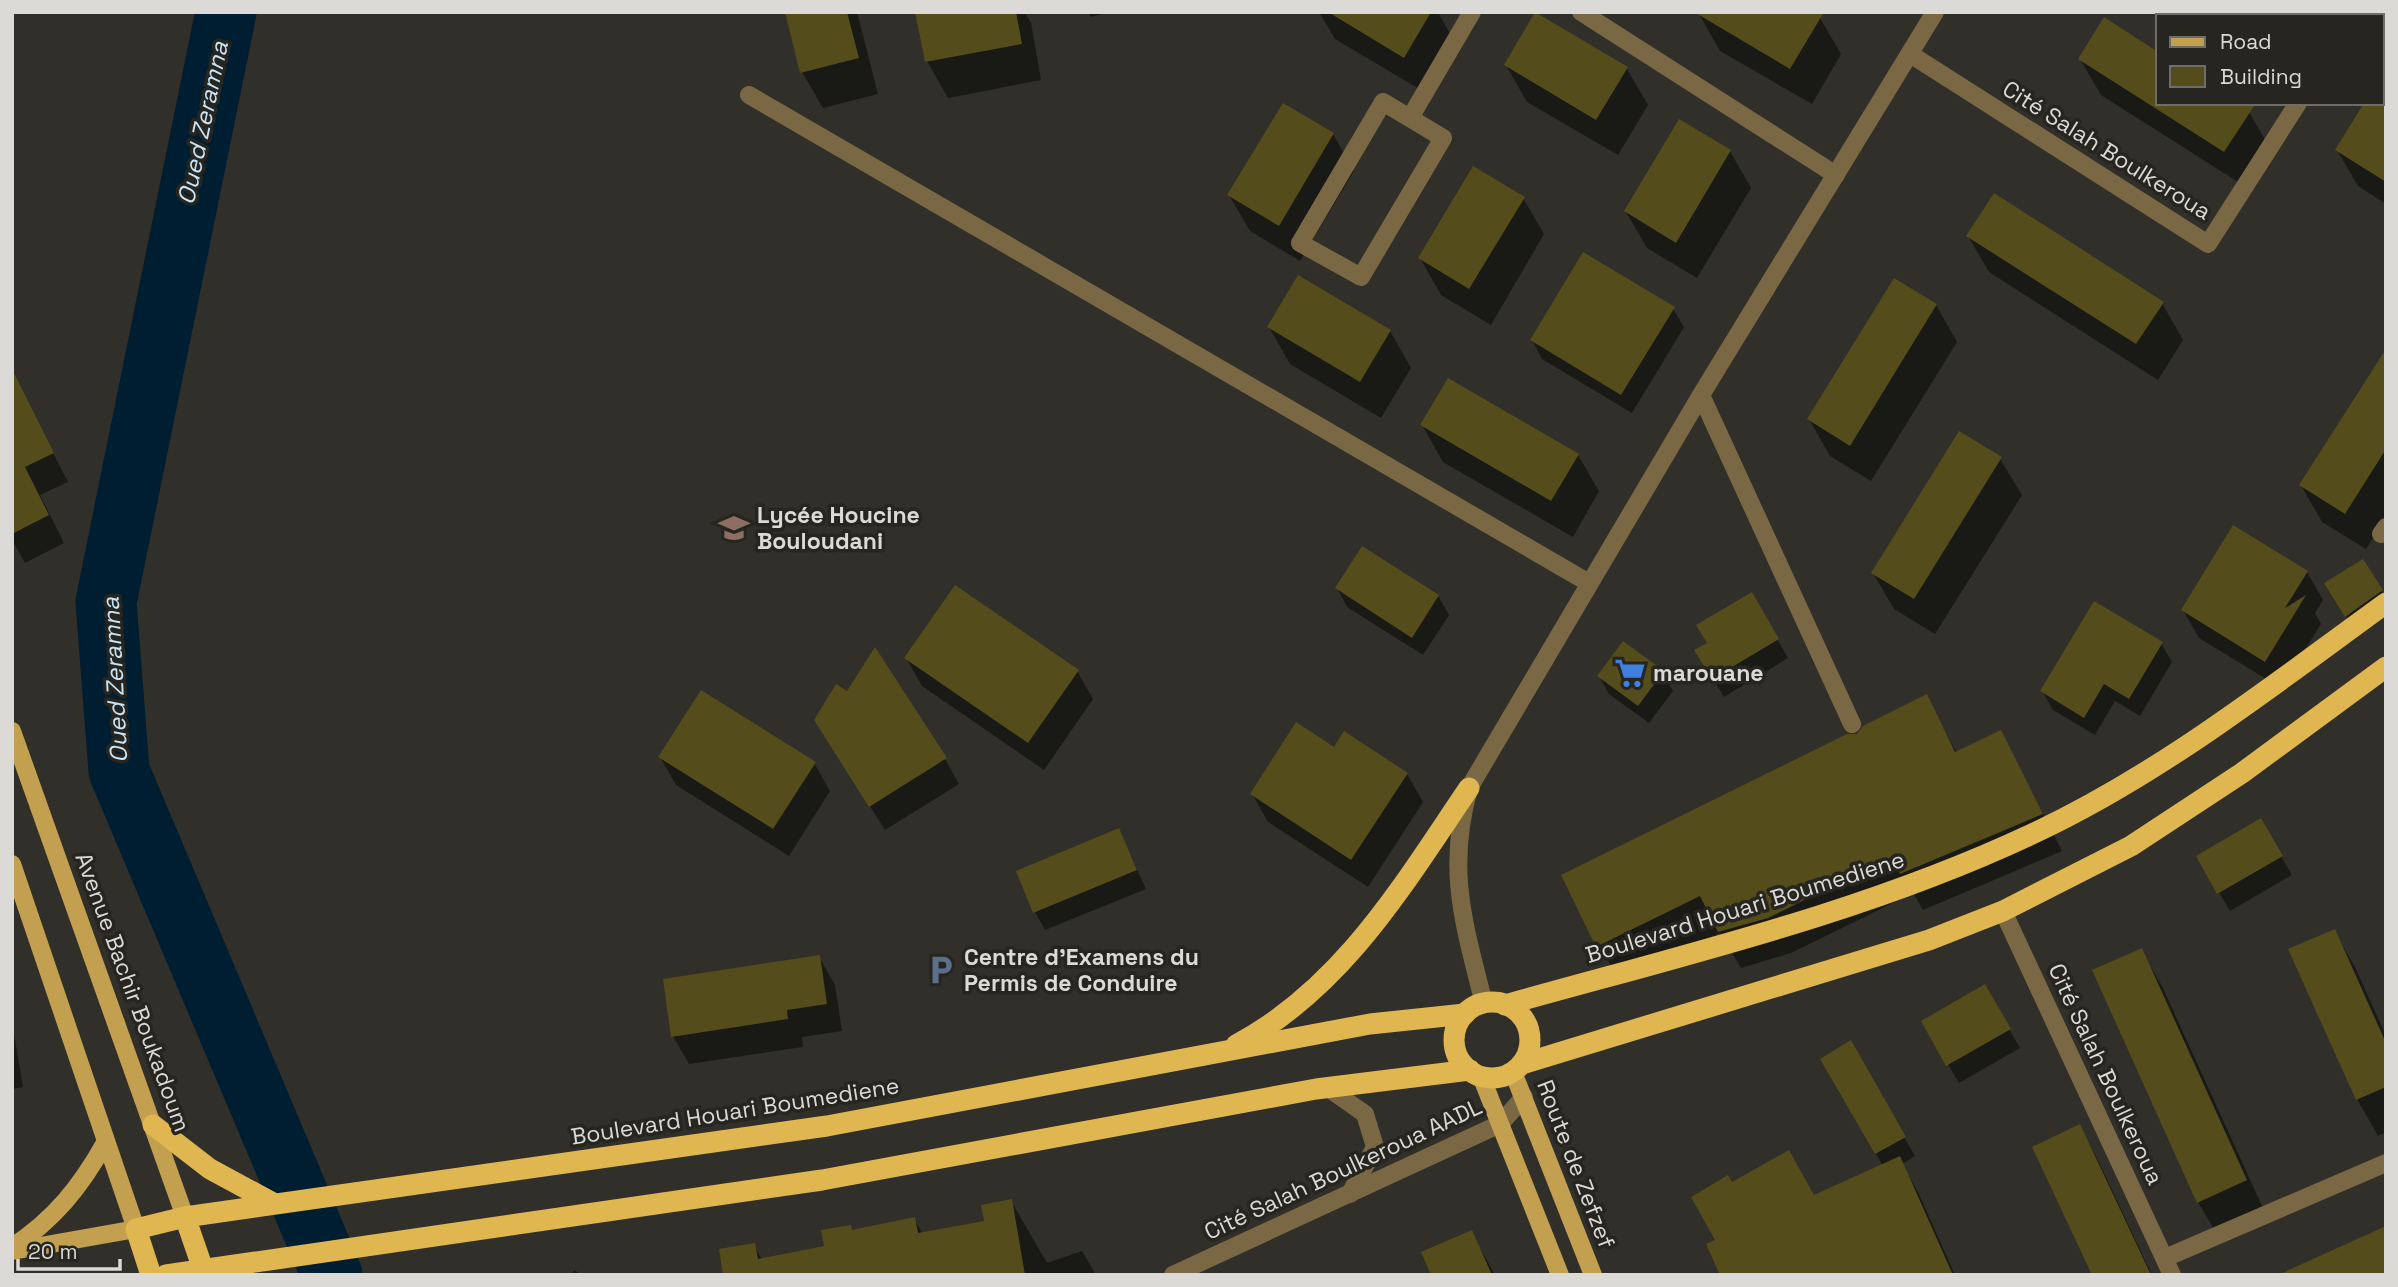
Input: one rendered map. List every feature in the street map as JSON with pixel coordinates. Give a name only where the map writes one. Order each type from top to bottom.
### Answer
[{"type":"highway","name":"Boulevard Houari Boumediene","points":[[136,1229],[186,1217],[274,1203],[827,1126],[1370,1024],[1485,1007],[1855,906],[1936,876],[2035,833],[2145,771],[2270,687],[2386,603]]},
{"type":"highway","points":[[166,1275],[279,1267],[399,1242],[822,1180],[1328,1088],[1476,1073],[1492,1078],[1929,940],[2003,911],[2131,846],[2242,772],[2386,667]]},
{"type":"highway","points":[[1220,1054],[1250,1038],[1304,999],[1358,946],[1469,788]]},
{"type":"highway","points":[[1476,1073],[1455,1050],[1457,1024],[1485,1007],[1524,1019],[1528,1030],[1528,1054],[1517,1068]]},
{"type":"highway","points":[[153,1125],[210,1169],[274,1203]]},
{"type":"highway","name":"Avenue Bachir Boukadoum","points":[[186,1217],[204,1273]]},
{"type":"highway","points":[[136,1229],[151,1275]]},
{"type":"main road","name":"Avenue Bachir Boukadoum","points":[[12,732],[186,1217]]},
{"type":"main road","points":[[12,864],[136,1229]]},
{"type":"main road","name":"Route de Zefzef","points":[[1517,1068],[1524,1097],[1593,1275]]},
{"type":"main road","points":[[1476,1073],[1500,1124],[1560,1275]]},
{"type":"main road","points":[[12,1249],[37,1231],[64,1205],[87,1176],[106,1143]]},
{"type":"main road","name":"Boulevard Houari Boumediene","points":[[12,1249],[136,1229]]},
{"type":"street","points":[[1410,118],[1472,12]]},
{"type":"street","points":[[1581,12],[1836,175]]},
{"type":"street","points":[[1485,1007],[1461,914],[1457,878],[1460,822],[1469,788],[1701,395],[1936,12]]},
{"type":"street","name":"Cité Salah Boulkeroua","points":[[1910,54],[2208,244],[2297,105]]},
{"type":"street","points":[[749,94],[1589,583]]},
{"type":"street","points":[[1383,102],[1410,118],[1443,138],[1361,276],[1300,243],[1383,102]]},
{"type":"street","points":[[1701,395],[1852,724]]},
{"type":"street","name":"Cité Salah Boulkeroua","points":[[2003,911],[2172,1275]]},
{"type":"street","points":[[1328,1088],[1365,1114],[1375,1147],[1349,1194]]},
{"type":"street","name":"Cité Salah Boulkeroua AADL","points":[[1173,1275],[1500,1124],[1524,1097]]},
{"type":"street","points":[[2165,1258],[2386,1163]]},
{"type":"building","points":[[785,12],[847,12],[859,58],[800,73]]},
{"type":"building","points":[[915,12],[1016,12],[1022,44],[925,62]]},
{"type":"building","points":[[1328,12],[1431,12],[1404,58]]},
{"type":"building","points":[[1535,12],[1628,67],[1596,120],[1504,65]]},
{"type":"building","points":[[1694,12],[1824,12],[1790,69]]},
{"type":"building","points":[[2104,17],[2156,51],[2156,105],[2255,105],[2224,152],[2078,59]]},
{"type":"building","points":[[1283,103],[1334,133],[1279,226],[1227,195]]},
{"type":"building","points":[[2386,103],[2386,182],[2335,150],[2363,105]]},
{"type":"building","points":[[1679,119],[1731,150],[1676,243],[1624,211]]},
{"type":"building","points":[[1473,166],[1525,197],[1469,289],[1418,258]]},
{"type":"building","points":[[1994,193],[2164,302],[2136,344],[1966,236]]},
{"type":"building","points":[[1583,252],[1675,307],[1621,395],[1530,340]]},
{"type":"building","points":[[1298,275],[1391,330],[1360,382],[1267,327]]},
{"type":"building","points":[[1894,278],[1937,304],[1850,446],[1807,419]]},
{"type":"building","points":[[2386,349],[2386,449],[2345,514],[2299,485]]},
{"type":"building","points":[[12,369],[54,453],[25,467],[49,515],[12,534]]},
{"type":"building","points":[[1448,378],[1579,454],[1551,501],[1420,425]]},
{"type":"building","points":[[1959,431],[2002,457],[1914,599],[1871,573]]},
{"type":"building","points":[[2233,525],[2308,571],[2285,608],[2306,595],[2265,662],[2181,610]]},
{"type":"building","points":[[1362,546],[1439,595],[1412,638],[1335,588]]},
{"type":"building","points":[[2363,559],[2383,590],[2345,617],[2324,583]]},
{"type":"building","points":[[955,585],[1079,670],[1028,743],[904,658]]},
{"type":"building","points":[[1752,592],[1779,639],[1712,679],[1694,650],[1707,643],[1696,625]]},
{"type":"building","points":[[2094,601],[2163,642],[2129,699],[2104,684],[2084,718],[2040,691]]},
{"type":"building","name":"marouane","points":[[1623,641],[1664,671],[1638,706],[1597,676]]},
{"type":"building","points":[[875,647],[947,758],[869,807],[814,720],[836,684],[847,691]]},
{"type":"building","points":[[701,690],[816,762],[773,829],[658,757]]},
{"type":"building","points":[[1927,694],[1955,752],[2001,730],[2043,814],[1900,874],[1892,857],[1768,918],[1718,932],[1700,896],[1596,947],[1561,875],[1847,734],[1857,734],[1863,726]]},
{"type":"building","points":[[1296,722],[1334,747],[1344,731],[1408,773],[1351,860],[1250,794]]},
{"type":"building","points":[[2261,818],[2283,856],[2217,894],[2196,856]]},
{"type":"building","points":[[1119,828],[1137,870],[1033,913],[1016,871]]},
{"type":"building","points":[[2335,929],[2386,1043],[2386,1087],[2356,1100],[2288,949]]},
{"type":"building","points":[[2142,948],[2247,1180],[2197,1203],[2092,970]]},
{"type":"building","points":[[820,955],[827,1004],[787,1010],[788,1019],[671,1037],[663,979]]},
{"type":"building","points":[[1985,984],[2011,1029],[1946,1066],[1921,1021]]},
{"type":"building","points":[[1851,1040],[1906,1137],[1875,1154],[1820,1059]]},
{"type":"building","points":[[2080,1124],[2151,1275],[2092,1275],[2032,1147]]},
{"type":"building","points":[[1789,1150],[1814,1195],[1900,1156],[1953,1275],[1720,1275],[1706,1244],[1715,1240],[1691,1197],[1728,1175],[1732,1182]]},
{"type":"building","points":[[1012,1199],[1025,1275],[723,1275],[719,1249],[755,1243],[758,1259],[824,1246],[821,1230],[851,1225],[852,1230],[915,1217],[918,1233],[984,1221],[981,1205]]},
{"type":"building","points":[[2386,1226],[2386,1275],[2278,1275]]},
{"type":"building","points":[[1472,1230],[1492,1275],[1431,1275],[1421,1252]]},
{"type":"waterway","name":"Oued Zeramna","points":[[226,12],[106,602],[119,771],[332,1275]]},
{"type":"place","name":"Lycée Houcine Bouloudani","points":[[734,528]]},
{"type":"place","name":"marouane","points":[[1630,673]]},
{"type":"place","name":"Centre d'Examens du Permis de Conduire","points":[[941,970]]}]
